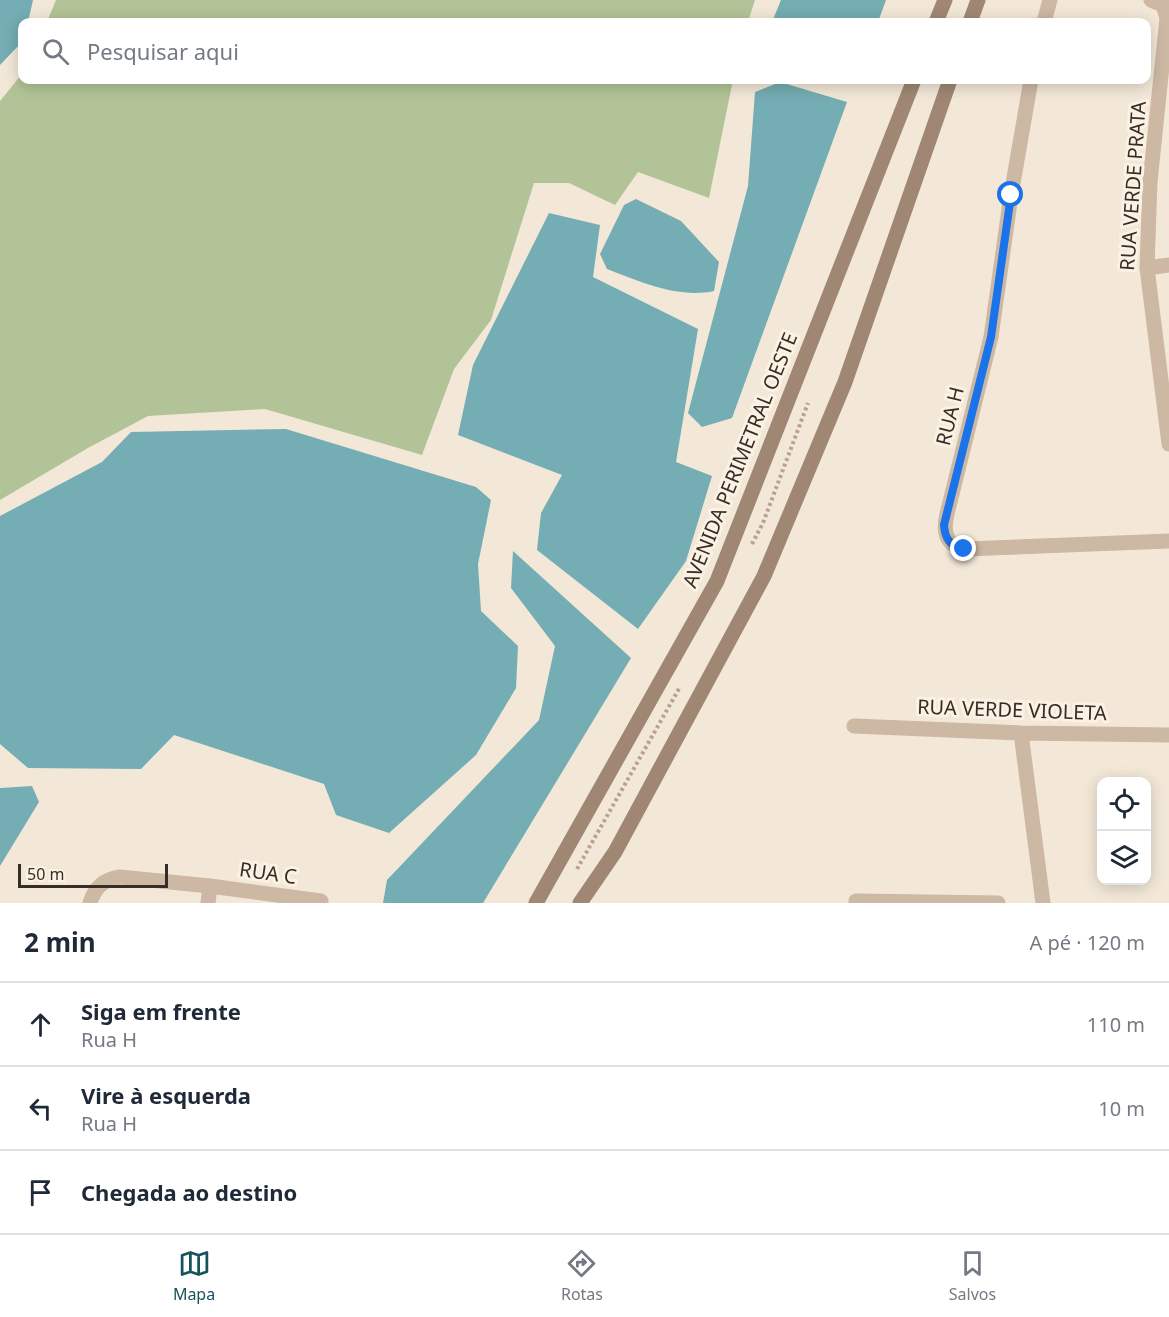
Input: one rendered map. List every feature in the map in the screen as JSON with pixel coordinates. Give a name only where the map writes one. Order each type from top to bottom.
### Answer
[{"type":"main road","points":[[938,18],[945,0]]},
{"type":"main road","points":[[971,18],[978,0]]},
{"type":"main road","name":"AVENIDA PERIMETRAL OESTE","points":[[536,903],[717,581],[912,84]]},
{"type":"main road","points":[[580,903],[615,852],[764,576],[845,382],[949,84]]},
{"type":"street","points":[[1045,18],[1050,0]]},
{"type":"street","name":"RUA VERDE PRATA","points":[[1151,0],[1161,4],[1167,18],[1167,37],[1150,182],[1147,268],[1169,444]]},
{"type":"street","name":"RUA H","points":[[1030,84],[1011,195],[991,337],[946,514],[944,525],[946,538],[953,545],[964,549],[1169,541]]},
{"type":"street","points":[[1147,268],[1169,265]]},
{"type":"street","name":"RUA VERDE VIOLETA","points":[[854,726],[1021,733],[1169,735]]},
{"type":"street","points":[[1021,733],[1043,903]]},
{"type":"street","name":"RUA C","points":[[90,903],[100,884],[110,879],[120,878],[210,886],[321,902]]},
{"type":"street","points":[[208,903],[210,886]]},
{"type":"street","points":[[856,902],[998,903]]},
{"type":"green space","points":[[56,0],[755,0],[749,18],[49,18]]},
{"type":"green space","points":[[18,79],[18,84],[732,84],[709,198],[638,172],[615,205],[569,183],[534,183],[491,320],[454,369],[422,455],[265,409],[148,416],[0,500],[0,101]]},
{"type":"water","points":[[0,0],[33,0],[29,18],[18,18],[18,46],[0,65]]},
{"type":"water","points":[[781,0],[886,0],[879,18],[774,18]]},
{"type":"water","points":[[775,84],[787,84],[847,102],[732,418],[702,427],[688,413],[748,186],[755,92]]},
{"type":"water","points":[[636,199],[681,221],[719,262],[714,291],[687,293],[673,291],[607,269],[600,254],[624,205]]},
{"type":"water","points":[[549,213],[600,225],[593,277],[698,329],[676,462],[712,476],[686,561],[638,629],[537,550],[541,513],[562,475],[458,435],[473,365]]},
{"type":"water","points":[[286,429],[476,487],[491,500],[478,564],[481,611],[518,646],[516,688],[476,755],[389,833],[336,815],[324,784],[174,735],[141,769],[28,768],[0,744],[0,516],[102,462],[131,432]]},
{"type":"water","points":[[513,551],[631,658],[483,903],[383,903],[387,880],[539,720],[555,646],[511,588]]},
{"type":"water","points":[[32,786],[39,802],[0,866],[0,788]]},
{"type":"route","points":[[964,549],[953,545],[946,538],[944,525],[991,337],[1011,195]]}]
